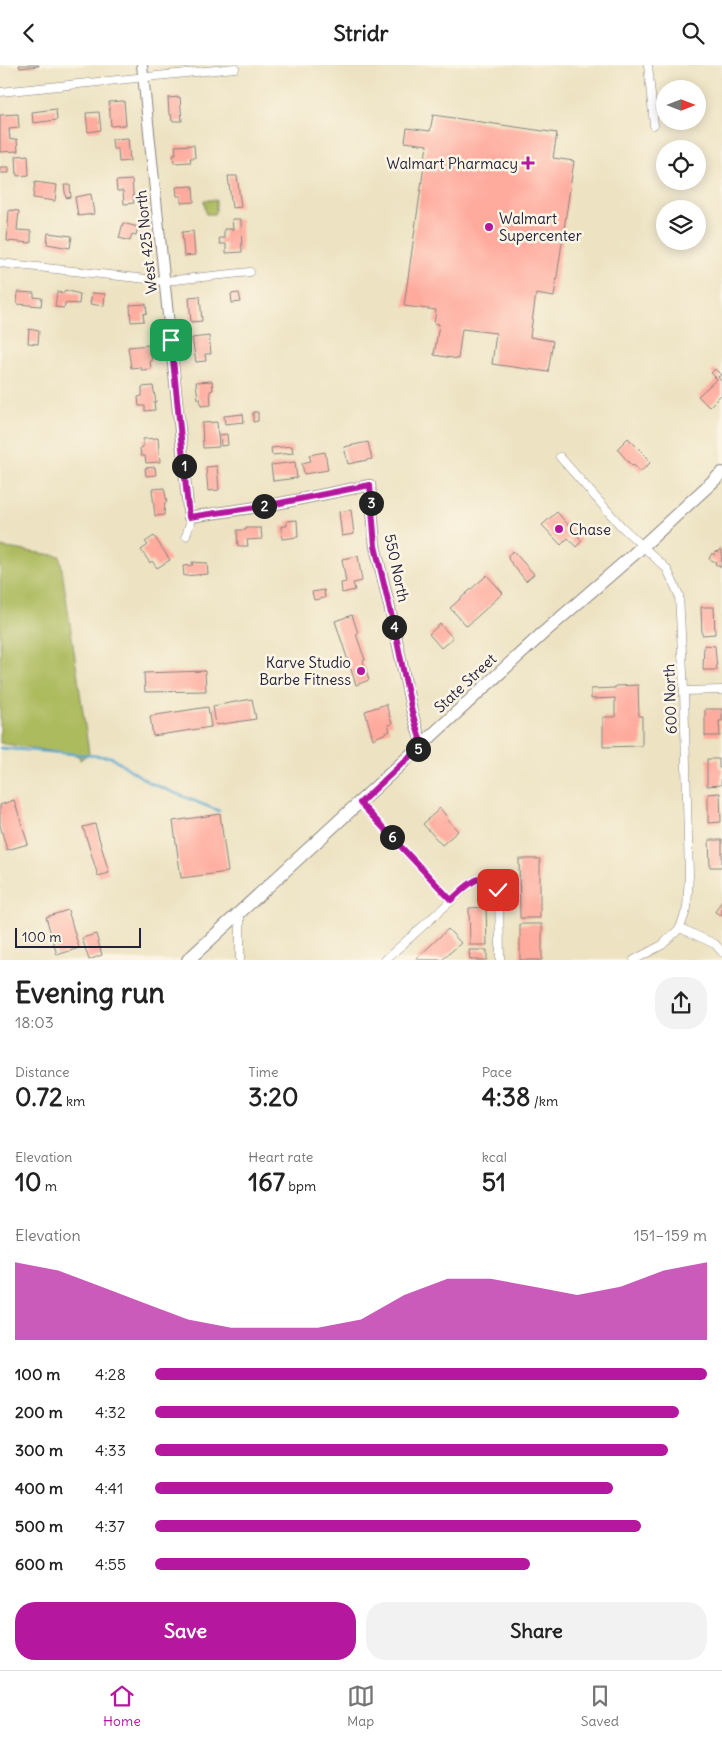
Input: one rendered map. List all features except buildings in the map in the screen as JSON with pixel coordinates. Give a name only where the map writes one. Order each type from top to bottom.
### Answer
[{"type":"main road","name":"State Street","points":[[188,960],[542,634],[642,547],[722,473]]},
{"type":"street","name":"West 425 North","points":[[142,65],[190,523],[186,535]]},
{"type":"street","points":[[648,65],[654,125]]},
{"type":"street","points":[[0,92],[235,68]]},
{"type":"street","points":[[0,263],[165,281],[250,272]]},
{"type":"street","name":"600 North","points":[[560,457],[642,547],[667,569],[679,595],[684,691],[688,875],[686,907],[680,928]]},
{"type":"street","name":"550 North","points":[[189,517],[270,505],[370,485],[375,546],[412,712],[422,745]]},
{"type":"street","points":[[684,691],[722,690]]},
{"type":"street","points":[[360,803],[451,900]]},
{"type":"street","points":[[385,960],[451,900],[476,879],[482,878],[489,879],[496,886],[499,893],[500,960]]},
{"type":"street","points":[[240,913],[240,960]]},
{"type":"street","points":[[634,960],[662,945],[680,928],[715,945],[722,952]]},
{"type":"green space","points":[[204,200],[216,200],[216,211],[214,214],[206,214]]},
{"type":"green space","points":[[0,547],[60,556],[89,753],[80,760],[79,756],[0,743]]},
{"type":"waterway","points":[[0,748],[111,757],[150,783],[219,811]]},
{"type":"place","name":"Walmart Pharmacy","points":[[528,163]]},
{"type":"place","name":"Walmart Supercenter","points":[[489,227]]},
{"type":"place","name":"Chase","points":[[559,529]]},
{"type":"place","name":"Karve Studio Barbe Fitness","points":[[361,671]]},
{"type":"route","points":[[171,340],[189,517],[270,505],[370,485],[375,546],[412,712],[422,745],[360,803],[451,900],[476,879],[489,879],[498,890]]}]
